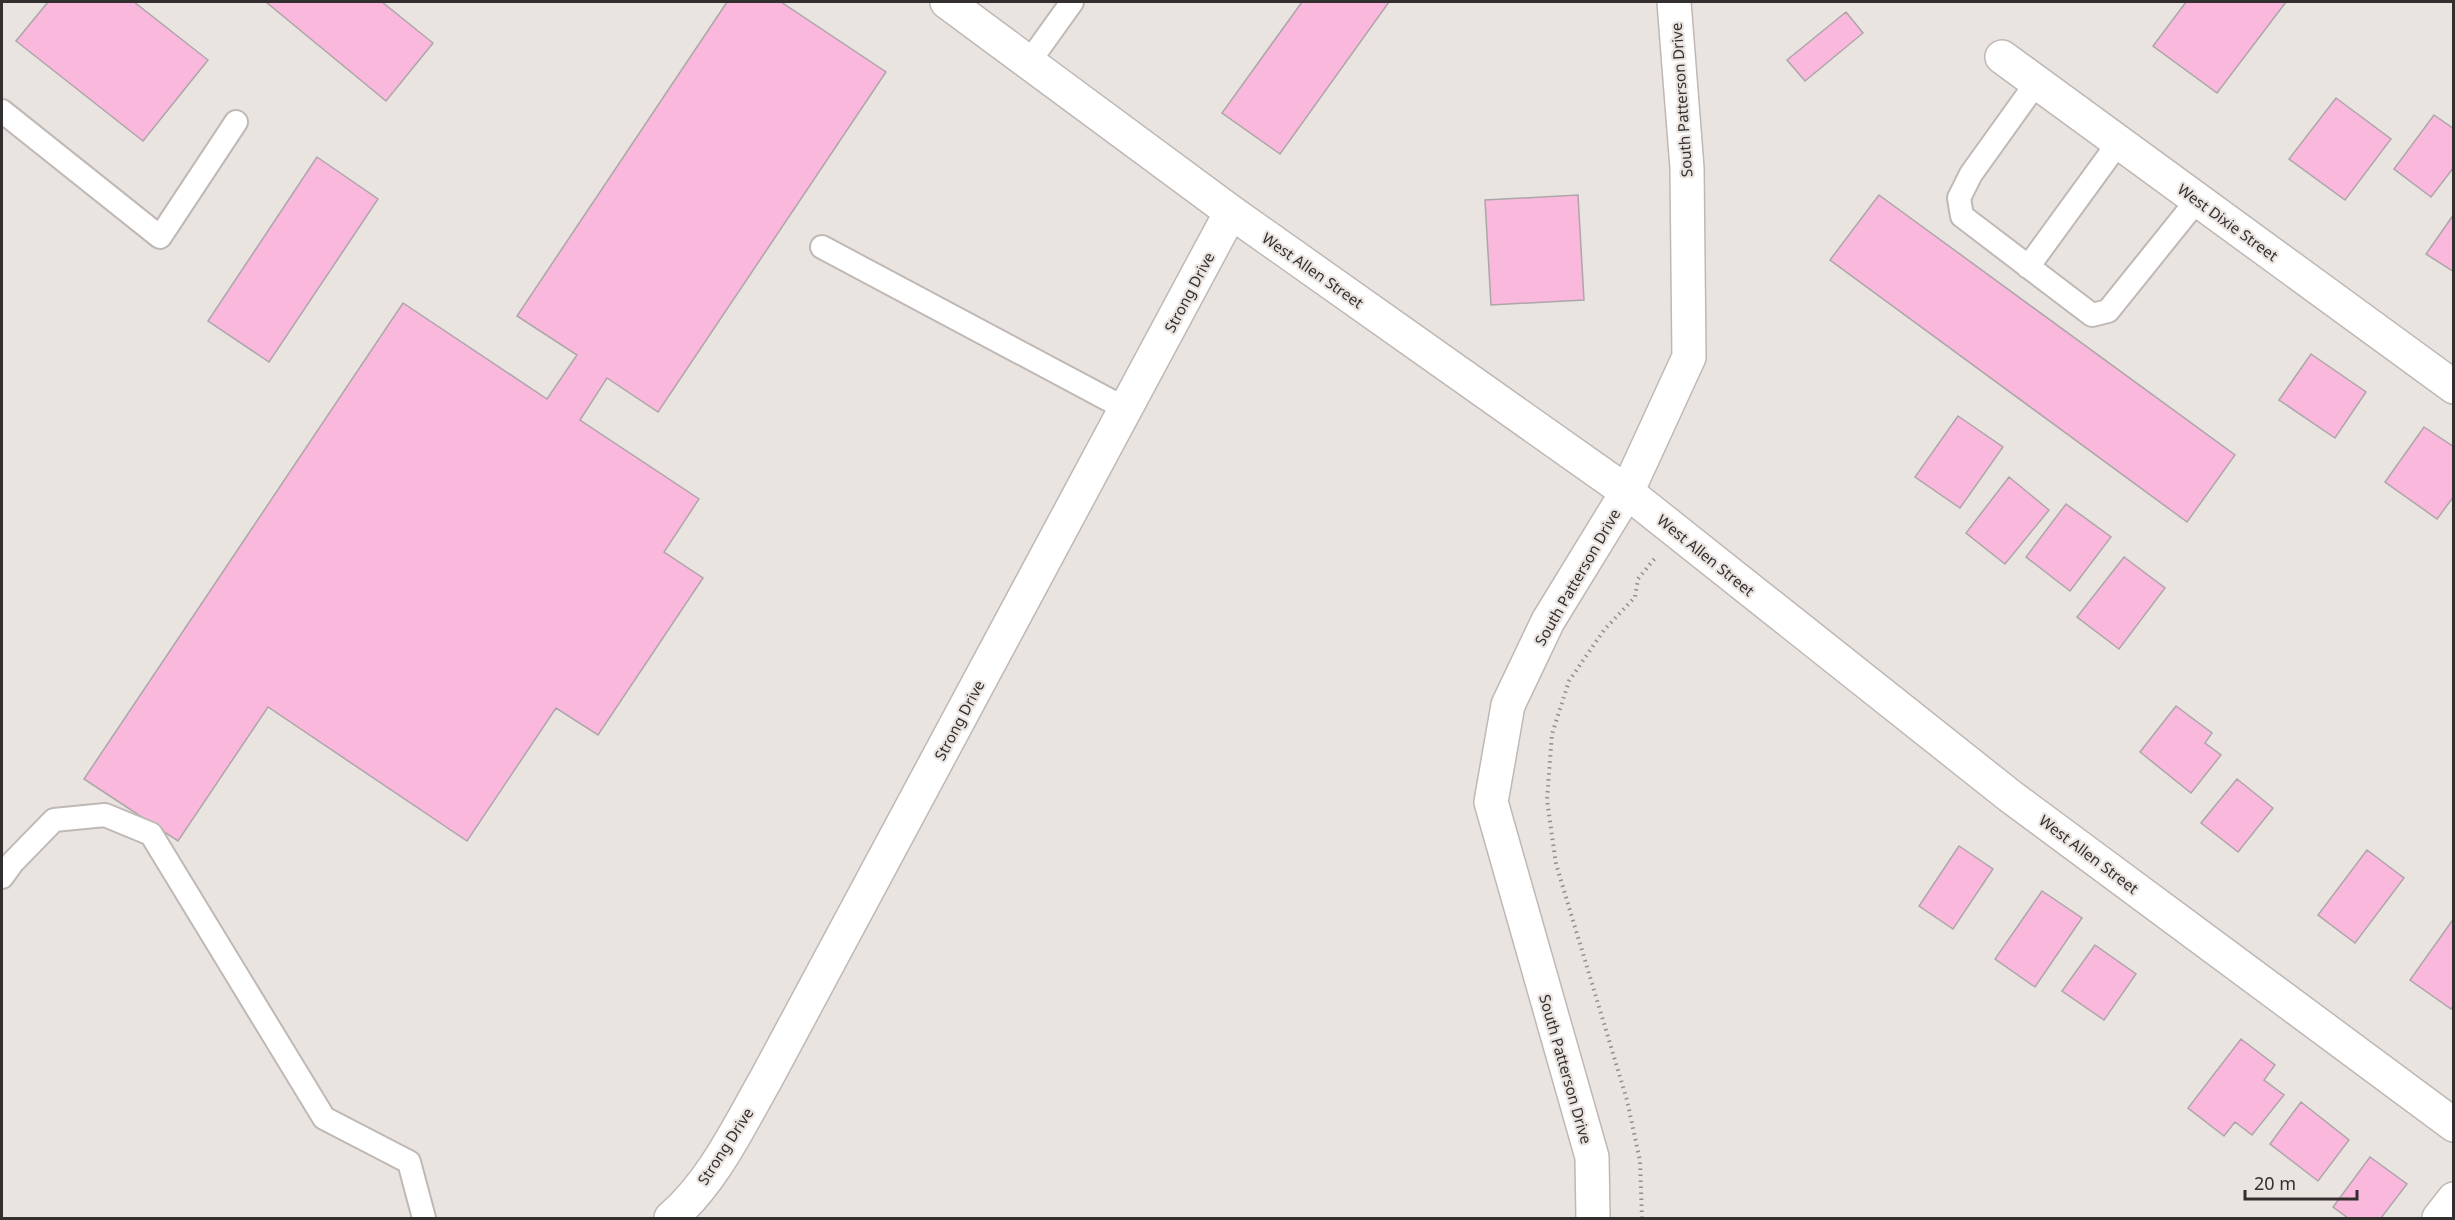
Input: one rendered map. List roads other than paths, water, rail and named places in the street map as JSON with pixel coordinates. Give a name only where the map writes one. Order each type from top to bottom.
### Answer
[{"type":"street","name":"West Allen Street","points":[[947,2],[1232,212],[1627,492],[2010,796],[2454,1125]]},
{"type":"street","name":"South Patterson Drive","points":[[1593,1218],[1592,1157],[1491,802],[1508,705],[1548,621],[1627,492],[1689,357],[1687,168],[1674,2]]},
{"type":"street","name":"West Dixie Street","points":[[2002,57],[2454,387]]},
{"type":"street","name":"Strong Drive","points":[[671,1218],[701,1184],[726,1148],[766,1079],[1232,212]]},
{"type":"street","points":[[2439,1218],[2454,1199]]},
{"type":"lane","points":[[1029,62],[1072,2]]},
{"type":"lane","points":[[2037,82],[1971,174],[1959,198],[1962,216],[2092,315],[2108,311],[2198,200]]},
{"type":"lane","points":[[2,111],[160,237],[236,122]]},
{"type":"lane","points":[[2028,267],[2119,142]]},
{"type":"lane","points":[[822,247],[1126,409]]},
{"type":"lane","points":[[2,877],[13,862],[54,820],[105,815],[151,834],[324,1118],[409,1162],[424,1218]]}]
